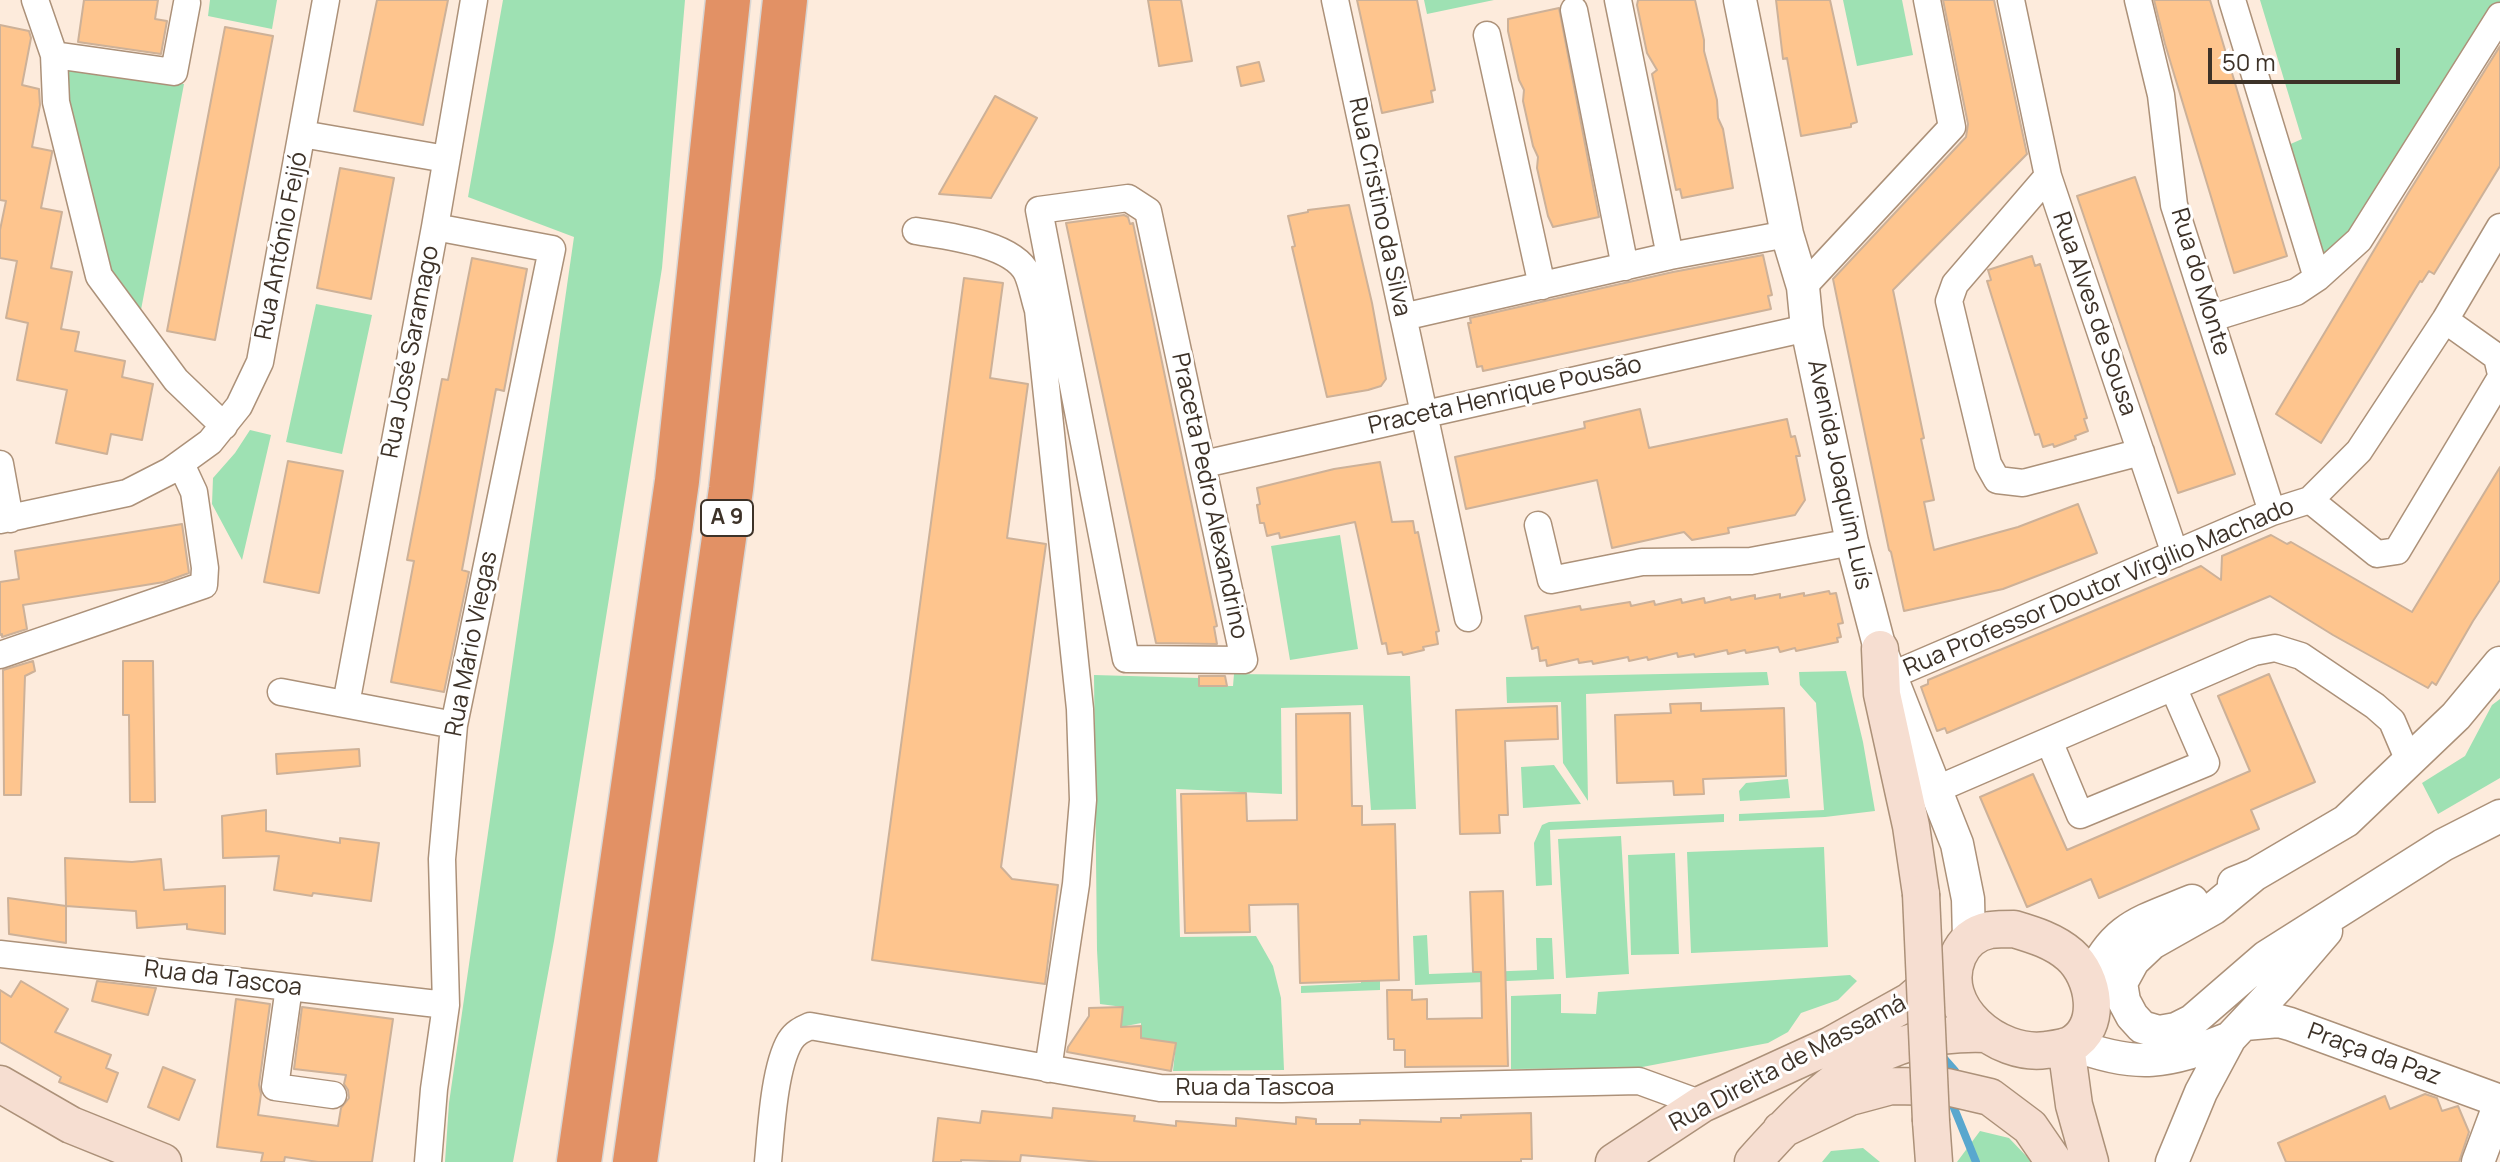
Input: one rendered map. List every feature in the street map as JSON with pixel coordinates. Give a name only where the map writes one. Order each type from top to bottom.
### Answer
[{"type":"highway","name":"A 9","points":[[579,1162],[677,481],[728,0]]},
{"type":"highway","name":"A 9","points":[[635,1162],[731,489],[785,0]]},
{"type":"main road","points":[[1885,663],[1882,694],[1911,826],[1921,894],[1934,1162]]},
{"type":"main road","points":[[2014,929],[2038,936],[2072,956],[2089,982],[2091,1013],[2085,1030],[2069,1045],[2042,1051],[2025,1050],[1986,1034],[1959,1002],[1952,976],[1962,950],[1991,930],[2014,929]]},
{"type":"main road","name":"Rua Direita de Massamá","points":[[1614,1162],[1702,1104],[1831,1045],[1910,1001],[1933,983],[1962,950]]},
{"type":"main road","points":[[1753,1162],[1781,1130],[1832,1082],[1871,1058],[1915,1040],[1953,1033],[1986,1034]]},
{"type":"main road","points":[[2069,1045],[2074,1105],[2090,1162]]},
{"type":"main road","points":[[0,1084],[71,1125],[163,1162]]},
{"type":"main road","points":[[1781,1130],[1850,1097],[1891,1086],[1947,1087],[1990,1097],[2030,1127],[2054,1162]]},
{"type":"main road","points":[[71,1125],[94,1162]]},
{"type":"street","points":[[35,0],[54,55],[56,102],[99,276],[176,380],[224,426]]},
{"type":"street","name":"Rua António Feijó","points":[[5,520],[127,493],[181,464],[210,442],[239,406],[260,362],[326,0]]},
{"type":"street","name":"Rua José Saramago","points":[[346,704],[474,0]]},
{"type":"street","name":"Rua Cristino da Silva","points":[[1335,0],[1468,618]]},
{"type":"street","points":[[1618,0],[1670,256]]},
{"type":"street","name":"Avenida Joaquim Luís","points":[[1740,0],[1787,234],[1803,287],[1807,328],[1852,542],[1885,663],[1957,844],[1970,916],[1962,950]]},
{"type":"street","points":[[1803,287],[1952,127],[1927,0]]},
{"type":"street","name":"Rua Alves de Sousa","points":[[2011,0],[2048,176],[2175,554]]},
{"type":"street","name":"Rua do Monte","points":[[2138,0],[2161,95],[2174,205],[2272,512]]},
{"type":"street","points":[[2232,0],[2317,278]]},
{"type":"street","points":[[54,55],[174,72],[187,3]]},
{"type":"street","points":[[1574,10],[1625,267]]},
{"type":"street","points":[[2212,318],[2296,292],[2317,278],[2359,240],[2500,16]]},
{"type":"street","points":[[1487,35],[1542,286]]},
{"type":"street","points":[[302,134],[446,159]]},
{"type":"street","name":"Rua Alves de Sousa","points":[[2048,176],[1955,284],[1949,301],[1988,464],[1997,480],[2023,483],[2141,452]]},
{"type":"street","name":"Praceta Pedro Alexandrino","points":[[1128,198],[1148,211],[1204,464],[1244,660],[1126,659],[1039,210],[1128,198]]},
{"type":"street","name":"Rua Mário Viegas","points":[[428,1162],[446,1005],[442,859],[454,725],[552,249],[435,227]]},
{"type":"street","name":"Rua Professor Doutor Virgílio Machado","points":[[1885,663],[2175,554],[2272,512],[2310,500],[2359,451],[2445,320],[2500,227]]},
{"type":"street","points":[[916,231],[999,249],[1026,270],[1038,310],[1080,709],[1083,800],[1076,884],[1048,1069]]},
{"type":"street","points":[[1403,317],[1670,256],[1787,234]]},
{"type":"street","points":[[2445,320],[2497,357],[2500,370]]},
{"type":"street","name":"Praceta Henrique Pousão","points":[[1204,464],[1807,328]]},
{"type":"street","points":[[2310,500],[2377,554],[2397,551],[2500,379]]},
{"type":"street","points":[[0,464],[5,520]]},
{"type":"street","points":[[0,655],[204,585],[205,568],[194,492],[181,464]]},
{"type":"street","points":[[1538,525],[1551,580],[1642,562],[1751,561],[1852,542]]},
{"type":"street","points":[[1935,790],[2254,652],[2275,648],[2301,656],[2375,706],[2392,721],[2409,761]]},
{"type":"street","points":[[2089,982],[2100,959],[2123,932],[2254,875],[2346,821],[2456,716],[2500,663]]},
{"type":"street","points":[[2049,741],[2080,815],[2206,763],[2173,687]]},
{"type":"street","points":[[281,692],[454,725]]},
{"type":"street","points":[[2254,875],[2214,908],[2152,943],[2133,961],[2121,983],[2122,992],[2132,1016],[2142,1027],[2159,1032],[2176,1029],[2192,1021],[2266,957],[2443,845],[2500,816]]},
{"type":"street","name":"Praça da Paz","points":[[2172,1162],[2201,1092],[2238,1031],[2343,910]]},
{"type":"street","name":"Rua da Tascoa","points":[[0,954],[446,1005]]},
{"type":"street","points":[[289,987],[275,1087],[333,1095]]},
{"type":"street","name":"Praça da Paz","points":[[2069,1045],[2097,1054],[2153,1060],[2188,1055],[2238,1031],[2279,1021],[2290,1024],[2500,1102],[2478,1162]]},
{"type":"street","name":"Rua da Tascoa","points":[[768,1162],[782,1061],[789,1042],[799,1031],[810,1026],[1160,1088],[1282,1089],[1639,1081],[1702,1104]]},
{"type":"green space","points":[[210,0],[277,0],[272,29],[208,16]]},
{"type":"green space","points":[[503,0],[685,0],[662,268],[554,941],[513,1162],[445,1162],[449,1103],[574,237],[468,197]]},
{"type":"green space","points":[[1424,0],[1494,0],[1427,14]]},
{"type":"green space","points":[[1843,0],[1902,0],[1913,55],[1857,66]]},
{"type":"green space","points":[[2260,0],[2500,0],[2500,5],[2355,231],[2322,261],[2286,146],[2302,139]]},
{"type":"green space","points":[[67,66],[184,84],[140,315],[107,269],[66,101]]},
{"type":"green space","points":[[316,304],[372,315],[342,454],[286,442]]},
{"type":"green space","points":[[250,430],[271,435],[242,560],[212,504],[213,478]]},
{"type":"green space","points":[[1340,535],[1358,649],[1290,660],[1271,546]]},
{"type":"green space","points":[[1846,671],[1875,811],[1739,821],[1739,814],[1824,810],[1816,703],[1800,685],[1799,672]]},
{"type":"green space","points":[[1767,672],[1769,685],[1586,694],[1588,801],[1563,763],[1561,702],[1507,703],[1506,677]]},
{"type":"green space","points":[[1234,674],[1410,676],[1416,809],[1371,810],[1363,705],[1281,708],[1282,794],[1176,789],[1180,937],[1256,936],[1273,966],[1281,998],[1284,1070],[1173,1071],[1176,1043],[1141,1038],[1141,1023],[1121,1027],[1123,1007],[1100,1004],[1094,675],[1199,678],[1199,686],[1233,686]]},
{"type":"green space","points":[[2500,699],[2500,778],[2438,814],[2422,783],[2465,756],[2492,705]]},
{"type":"green space","points":[[1554,765],[1581,804],[1523,808],[1521,767]]},
{"type":"green space","points":[[1788,779],[1790,798],[1740,801],[1739,791],[1746,783]]},
{"type":"green space","points":[[1724,814],[1724,822],[1550,830],[1552,885],[1536,886],[1534,843],[1542,825],[1549,822]]},
{"type":"green space","points":[[1621,836],[1629,974],[1566,978],[1558,839]]},
{"type":"green space","points":[[1824,847],[1828,947],[1691,953],[1687,852]]},
{"type":"green space","points":[[1675,853],[1679,954],[1631,955],[1628,855]]},
{"type":"green space","points":[[1380,888],[1380,990],[1301,993],[1301,986],[1361,983],[1359,919]]},
{"type":"green space","points":[[1427,935],[1429,974],[1537,970],[1536,938],[1552,938],[1554,979],[1415,985],[1413,936]]},
{"type":"green space","points":[[1850,975],[1857,981],[1838,1000],[1801,1013],[1788,1032],[1768,1043],[1637,1068],[1511,1069],[1511,996],[1561,994],[1561,1013],[1596,1014],[1598,992]]},
{"type":"green space","points":[[1980,1131],[2009,1138],[2032,1162],[1957,1162]]},
{"type":"green space","points":[[1863,1148],[1880,1162],[1822,1162],[1831,1151]]},
{"type":"building","points":[[84,0],[158,0],[155,19],[167,21],[161,54],[78,42]]},
{"type":"building","points":[[377,0],[448,0],[423,125],[354,111]]},
{"type":"building","points":[[1148,0],[1181,0],[1192,61],[1159,66]]},
{"type":"building","points":[[1357,0],[1417,0],[1435,90],[1431,91],[1433,102],[1382,113]]},
{"type":"building","points":[[1638,0],[1695,0],[1733,188],[1682,198],[1680,189],[1676,190],[1652,74],[1657,70],[1647,53]]},
{"type":"building","points":[[1776,0],[1830,0],[1857,122],[1851,127],[1801,136],[1787,58],[1783,59]]},
{"type":"building","points":[[1943,0],[1994,0],[2027,154],[1893,290],[1934,500],[1924,502],[1934,550],[2018,527],[2078,504],[2097,553],[2003,589],[1904,611],[1833,279],[1966,137],[1968,124]]},
{"type":"building","points":[[2154,0],[2210,0],[2287,256],[2234,273]]},
{"type":"building","points":[[1559,8],[1599,217],[1553,227],[1537,168],[1538,157],[1523,101],[1524,90],[1519,80],[1508,19]]},
{"type":"building","points":[[0,25],[29,31],[31,38],[22,85],[39,89],[40,105],[32,147],[52,151],[41,208],[62,212],[51,268],[72,272],[61,329],[79,332],[75,351],[125,361],[122,377],[153,384],[142,440],[111,434],[107,454],[56,443],[67,390],[17,380],[28,323],[6,318],[17,261],[0,258],[0,230],[6,201],[0,200]]},
{"type":"building","points":[[225,27],[273,36],[215,340],[167,331]]},
{"type":"building","points":[[2500,46],[2500,166],[2434,274],[2429,271],[2420,281],[2321,443],[2276,414]]},
{"type":"building","points":[[1259,62],[1264,81],[1241,86],[1237,67]]},
{"type":"building","points":[[995,96],[1037,118],[991,198],[939,194]]},
{"type":"building","points":[[340,168],[394,178],[371,299],[317,288]]},
{"type":"building","points":[[2135,177],[2235,474],[2178,493],[2077,196]]},
{"type":"building","points":[[1349,205],[1386,379],[1381,386],[1368,390],[1327,397],[1292,247],[1295,246],[1288,216]]},
{"type":"building","points":[[1124,215],[1130,224],[1133,223],[1217,626],[1214,627],[1217,644],[1156,643],[1066,223]]},
{"type":"building","points":[[1763,255],[1772,295],[1768,296],[1771,309],[1483,371],[1482,366],[1477,367],[1468,323],[1471,323],[1470,318]]},
{"type":"building","points":[[2032,256],[2035,266],[2040,264],[2087,418],[2084,419],[2088,431],[2054,447],[2053,444],[2043,447],[2039,434],[2035,435],[1987,281],[1991,280],[1988,270]]},
{"type":"building","points":[[472,258],[527,269],[504,391],[496,389],[462,570],[469,572],[444,692],[391,682],[414,561],[407,560],[442,379],[448,380]]},
{"type":"building","points":[[964,278],[1003,283],[990,378],[1028,384],[1007,538],[1046,544],[1001,867],[1012,879],[1058,885],[1045,984],[872,960]]},
{"type":"building","points":[[1640,409],[1649,448],[1787,419],[1800,456],[1796,456],[1805,500],[1795,515],[1728,528],[1729,533],[1692,540],[1684,532],[1612,548],[1597,480],[1466,509],[1455,457],[1585,428],[1584,422]]},
{"type":"building","points":[[288,461],[343,471],[319,593],[264,582]]},
{"type":"building","points":[[1380,462],[1392,522],[1413,521],[1415,533],[1418,532],[1439,631],[1436,632],[1438,644],[1403,655],[1402,652],[1388,654],[1386,643],[1382,644],[1355,522],[1280,538],[1279,533],[1267,536],[1264,523],[1260,523],[1257,505],[1260,504],[1257,488],[1334,469]]},
{"type":"building","points":[[2500,467],[2500,580],[2436,685],[2432,682],[2428,688],[2270,596],[1947,733],[1945,728],[1937,731],[1921,687],[1928,684],[1928,680],[2201,566],[2221,580],[2222,556],[2271,535],[2287,544],[2291,542],[2412,612]]},
{"type":"building","points":[[182,524],[189,573],[164,582],[23,605],[27,629],[0,635],[0,582],[19,579],[15,551]]},
{"type":"building","points":[[1829,591],[1830,594],[1836,593],[1843,623],[1838,624],[1841,637],[1837,638],[1838,642],[1796,651],[1795,648],[1780,652],[1778,647],[1728,654],[1727,650],[1695,657],[1694,654],[1678,657],[1677,653],[1648,660],[1647,657],[1629,661],[1628,657],[1593,664],[1592,661],[1579,663],[1578,659],[1547,666],[1546,660],[1540,661],[1538,647],[1532,649],[1525,616],[1580,606],[1581,610],[1630,602],[1631,606],[1654,601],[1655,605],[1704,598],[1705,603],[1730,597],[1731,600],[1755,595],[1755,599],[1780,594],[1780,598]]},
{"type":"building","points":[[33,661],[35,671],[25,676],[21,795],[4,795],[3,670]]},
{"type":"building","points":[[123,661],[153,661],[155,802],[130,802],[129,715],[123,715]]},
{"type":"building","points":[[2269,674],[2315,782],[2251,810],[2259,829],[2099,898],[2091,879],[2027,907],[1980,797],[2033,774],[2067,850],[2250,771],[2218,696]]},
{"type":"building","points":[[1199,676],[1225,676],[1227,686],[1199,686]]},
{"type":"building","points":[[1701,703],[1701,711],[1784,708],[1786,776],[1703,779],[1704,794],[1674,795],[1673,781],[1617,783],[1615,715],[1671,713],[1670,704]]},
{"type":"building","points":[[1557,706],[1558,739],[1505,741],[1508,815],[1499,815],[1500,833],[1460,834],[1456,710]]},
{"type":"building","points":[[1350,713],[1352,806],[1362,806],[1362,825],[1395,824],[1399,980],[1300,983],[1298,904],[1249,905],[1250,932],[1185,933],[1181,794],[1246,793],[1247,821],[1297,820],[1296,714]]},
{"type":"building","points":[[359,749],[360,766],[277,774],[276,754]]},
{"type":"building","points":[[266,810],[266,831],[340,843],[340,838],[379,843],[371,901],[274,890],[279,856],[223,858],[222,816]]},
{"type":"building","points":[[65,858],[132,862],[161,859],[164,890],[225,886],[225,934],[187,929],[187,924],[137,928],[136,911],[66,906]]},
{"type":"building","points":[[1503,891],[1508,1066],[1405,1067],[1405,1050],[1394,1050],[1394,1039],[1388,1039],[1387,990],[1412,990],[1412,1000],[1427,999],[1427,1019],[1482,1018],[1481,972],[1473,972],[1470,892]]},
{"type":"building","points":[[8,898],[66,906],[66,943],[9,934]]},
{"type":"building","points":[[21,981],[68,1009],[55,1032],[111,1055],[106,1068],[118,1073],[107,1102],[59,1082],[61,1077],[0,1042],[0,990],[11,997]]},
{"type":"building","points":[[97,981],[156,988],[148,1015],[92,1001]]},
{"type":"building","points":[[236,999],[270,1004],[258,1115],[338,1126],[341,1108],[349,1098],[344,1084],[346,1075],[294,1069],[302,1007],[393,1019],[372,1162],[318,1162],[285,1157],[284,1162],[261,1162],[263,1153],[217,1147]]},
{"type":"building","points":[[1123,1007],[1121,1027],[1141,1026],[1141,1038],[1176,1043],[1171,1071],[1067,1052],[1089,1016],[1089,1008]]},
{"type":"building","points":[[163,1067],[195,1080],[179,1120],[148,1107]]},
{"type":"building","points":[[2425,1094],[2437,1098],[2442,1111],[2458,1106],[2469,1132],[2459,1162],[2286,1162],[2278,1143],[2385,1096],[2390,1109]]},
{"type":"building","points":[[1053,1108],[1135,1116],[1134,1121],[1176,1126],[1176,1121],[1236,1126],[1236,1118],[1296,1124],[1296,1117],[1316,1119],[1316,1124],[1360,1124],[1360,1120],[1441,1122],[1441,1118],[1461,1118],[1461,1115],[1531,1113],[1532,1159],[1521,1159],[1521,1162],[1100,1162],[1021,1155],[1020,1162],[933,1162],[938,1118],[980,1123],[982,1111],[1052,1118]]},
{"type":"waterway","points":[[1940,1054],[1955,1071]]},
{"type":"waterway","points":[[1954,1108],[1976,1162]]}]
